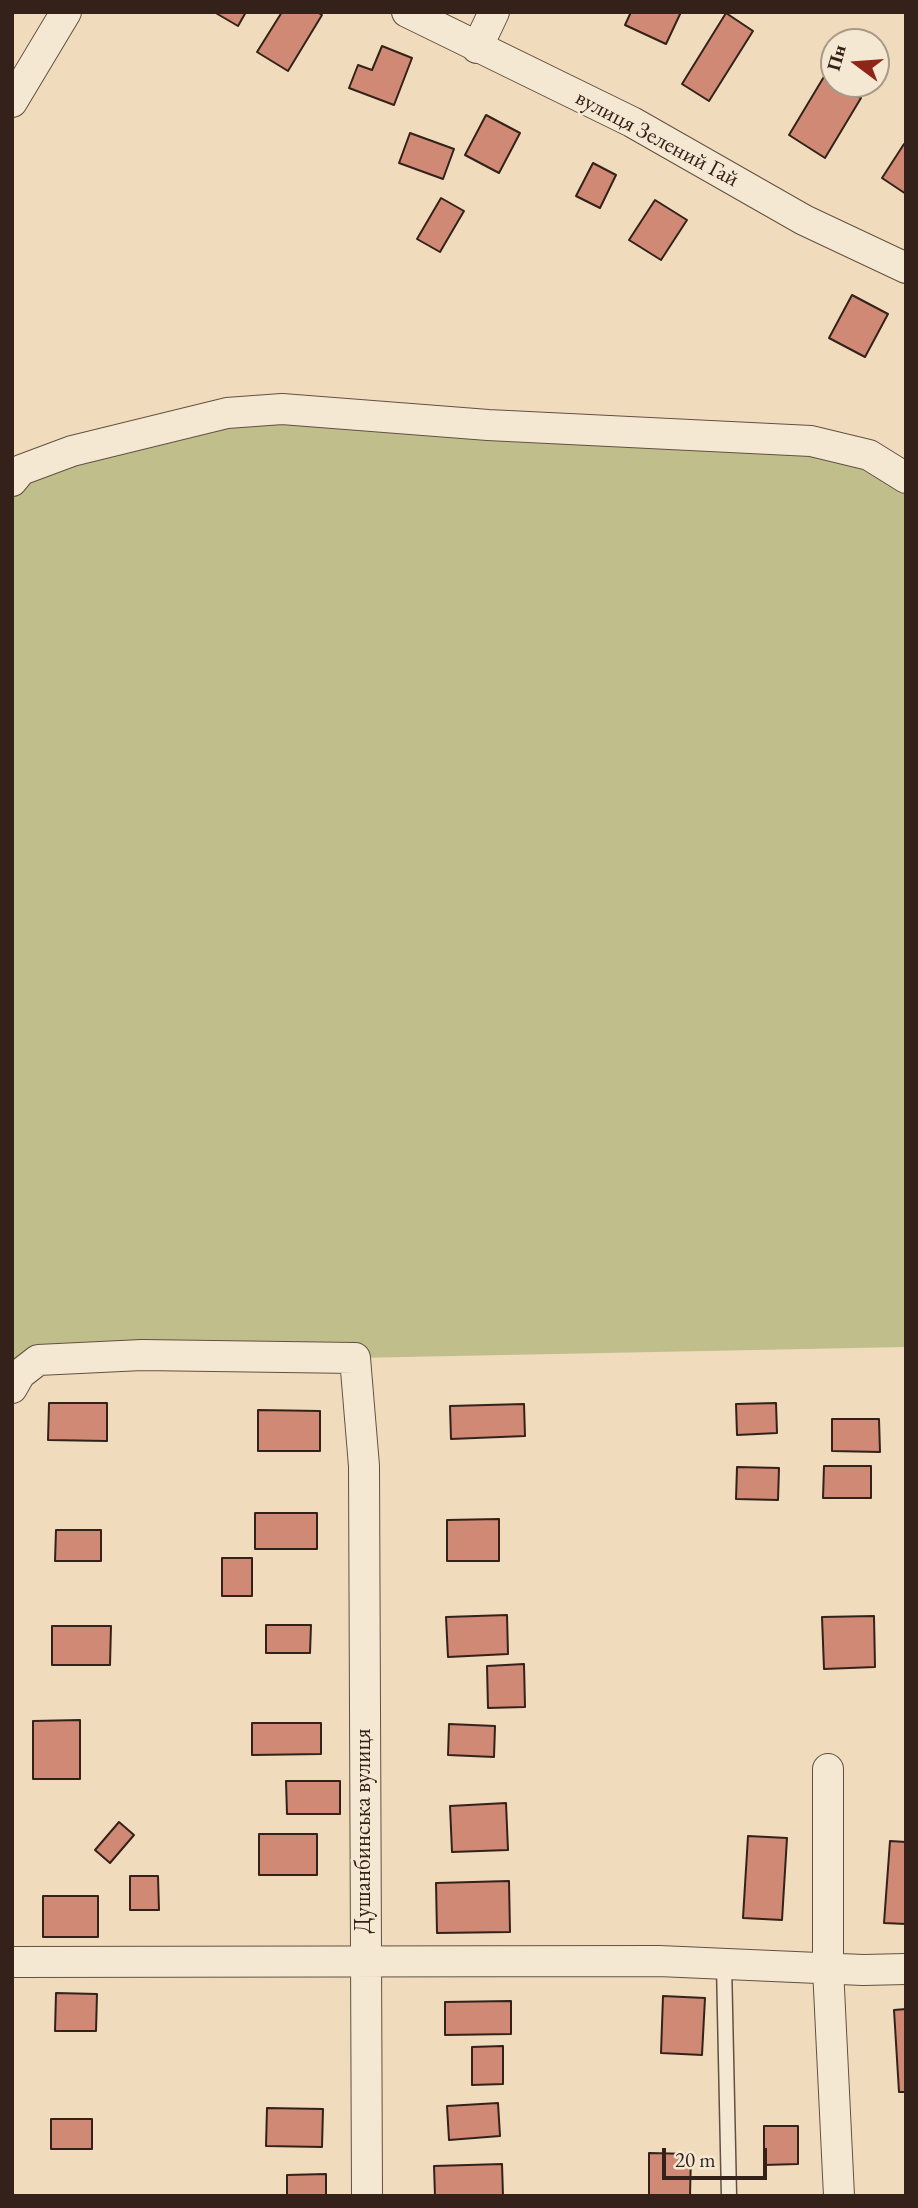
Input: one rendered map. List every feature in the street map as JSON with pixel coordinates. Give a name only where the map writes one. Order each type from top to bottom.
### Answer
[{"type":"street","points":[[12,102],[66,12]]},
{"type":"street","name":"вулиця Зелений Гай","points":[[407,12],[632,122],[804,220],[906,268]]},
{"type":"street","points":[[477,48],[494,12]]},
{"type":"street","points":[[12,481],[21,470],[72,451],[227,413],[282,409],[488,425],[811,441],[869,455],[906,478]]},
{"type":"street","name":"Душанбинська вулиця","points":[[12,1388],[20,1374],[38,1360],[142,1355],[355,1357],[364,1466],[363,1963],[366,2196]]},
{"type":"street","points":[[828,1769],[828,1968],[839,2196]]},
{"type":"street","points":[[12,1962],[659,1961],[906,1969]]},
{"type":"lane","points":[[724,1964],[729,2196]]},
{"type":"shaded area","points":[[227,413],[730,436],[906,478],[906,1347],[355,1358],[12,1359],[12,481]]},
{"type":"building","points":[[214,12],[246,12],[238,26]]},
{"type":"building","points":[[282,12],[317,12],[322,15],[288,71],[257,52]]},
{"type":"building","points":[[631,12],[681,12],[666,44],[625,25]]},
{"type":"building","points":[[726,13],[753,31],[709,101],[682,84]]},
{"type":"building","points":[[382,46],[412,58],[394,105],[349,88],[358,65],[372,70]]},
{"type":"building","points":[[820,83],[820,98],[861,98],[825,158],[789,135]]},
{"type":"building","points":[[486,115],[520,133],[499,173],[465,155]]},
{"type":"building","points":[[410,133],[454,149],[443,179],[399,163]]},
{"type":"building","points":[[904,144],[906,145],[906,194],[882,178]]},
{"type":"building","points":[[593,163],[616,175],[600,208],[576,196]]},
{"type":"building","points":[[441,198],[464,211],[440,252],[417,239]]},
{"type":"building","points":[[655,200],[687,220],[661,260],[629,240]]},
{"type":"building","points":[[852,295],[888,314],[865,357],[829,338]]},
{"type":"building","points":[[49,1403],[107,1403],[107,1441],[48,1440]]},
{"type":"building","points":[[776,1403],[777,1433],[737,1435],[736,1404]]},
{"type":"building","points":[[524,1404],[525,1436],[451,1439],[450,1406]]},
{"type":"building","points":[[258,1410],[320,1411],[320,1451],[258,1451]]},
{"type":"building","points":[[832,1419],[879,1419],[880,1452],[832,1451]]},
{"type":"building","points":[[824,1466],[871,1466],[871,1498],[823,1498]]},
{"type":"building","points":[[737,1467],[779,1468],[778,1500],[736,1499]]},
{"type":"building","points":[[255,1513],[317,1513],[317,1549],[255,1549]]},
{"type":"building","points":[[499,1519],[499,1561],[447,1561],[447,1520]]},
{"type":"building","points":[[56,1530],[101,1530],[101,1561],[55,1561]]},
{"type":"building","points":[[222,1558],[252,1558],[252,1596],[222,1596]]},
{"type":"building","points":[[507,1615],[508,1654],[448,1657],[446,1617]]},
{"type":"building","points":[[874,1616],[875,1667],[824,1669],[822,1617]]},
{"type":"building","points":[[266,1625],[311,1625],[310,1653],[266,1653]]},
{"type":"building","points":[[52,1626],[111,1626],[110,1665],[52,1665]]},
{"type":"building","points":[[524,1664],[525,1707],[488,1708],[487,1666]]},
{"type":"building","points":[[80,1720],[80,1779],[33,1779],[33,1721]]},
{"type":"building","points":[[252,1723],[321,1723],[321,1754],[252,1755]]},
{"type":"building","points":[[449,1724],[495,1726],[494,1757],[448,1755]]},
{"type":"building","points":[[286,1781],[340,1781],[340,1814],[287,1814]]},
{"type":"building","points":[[506,1803],[508,1850],[452,1852],[450,1806]]},
{"type":"building","points":[[119,1822],[134,1835],[110,1863],[95,1850]]},
{"type":"building","points":[[259,1834],[317,1834],[317,1875],[259,1875]]},
{"type":"building","points":[[748,1836],[787,1838],[782,1920],[743,1918]]},
{"type":"building","points":[[890,1841],[906,1842],[906,1924],[884,1923]]},
{"type":"building","points":[[130,1876],[158,1876],[159,1910],[130,1910]]},
{"type":"building","points":[[509,1881],[510,1932],[437,1933],[436,1883]]},
{"type":"building","points":[[43,1896],[98,1896],[98,1937],[43,1937]]},
{"type":"building","points":[[56,1993],[97,1994],[96,2031],[55,2031]]},
{"type":"building","points":[[663,1996],[705,1998],[702,2055],[661,2053]]},
{"type":"building","points":[[511,2001],[511,2034],[445,2035],[445,2002]]},
{"type":"building","points":[[906,2009],[906,2092],[899,2092],[894,2010]]},
{"type":"building","points":[[503,2046],[503,2084],[472,2085],[472,2047]]},
{"type":"building","points":[[498,2103],[500,2136],[449,2140],[447,2106]]},
{"type":"building","points":[[267,2108],[323,2109],[322,2147],[266,2146]]},
{"type":"building","points":[[51,2119],[92,2119],[92,2149],[51,2149]]},
{"type":"building","points":[[764,2126],[798,2126],[798,2164],[764,2165]]},
{"type":"building","points":[[649,2153],[691,2154],[690,2196],[649,2196]]},
{"type":"building","points":[[502,2164],[503,2196],[435,2196],[434,2166]]},
{"type":"building","points":[[326,2174],[326,2196],[287,2196],[287,2175]]}]
